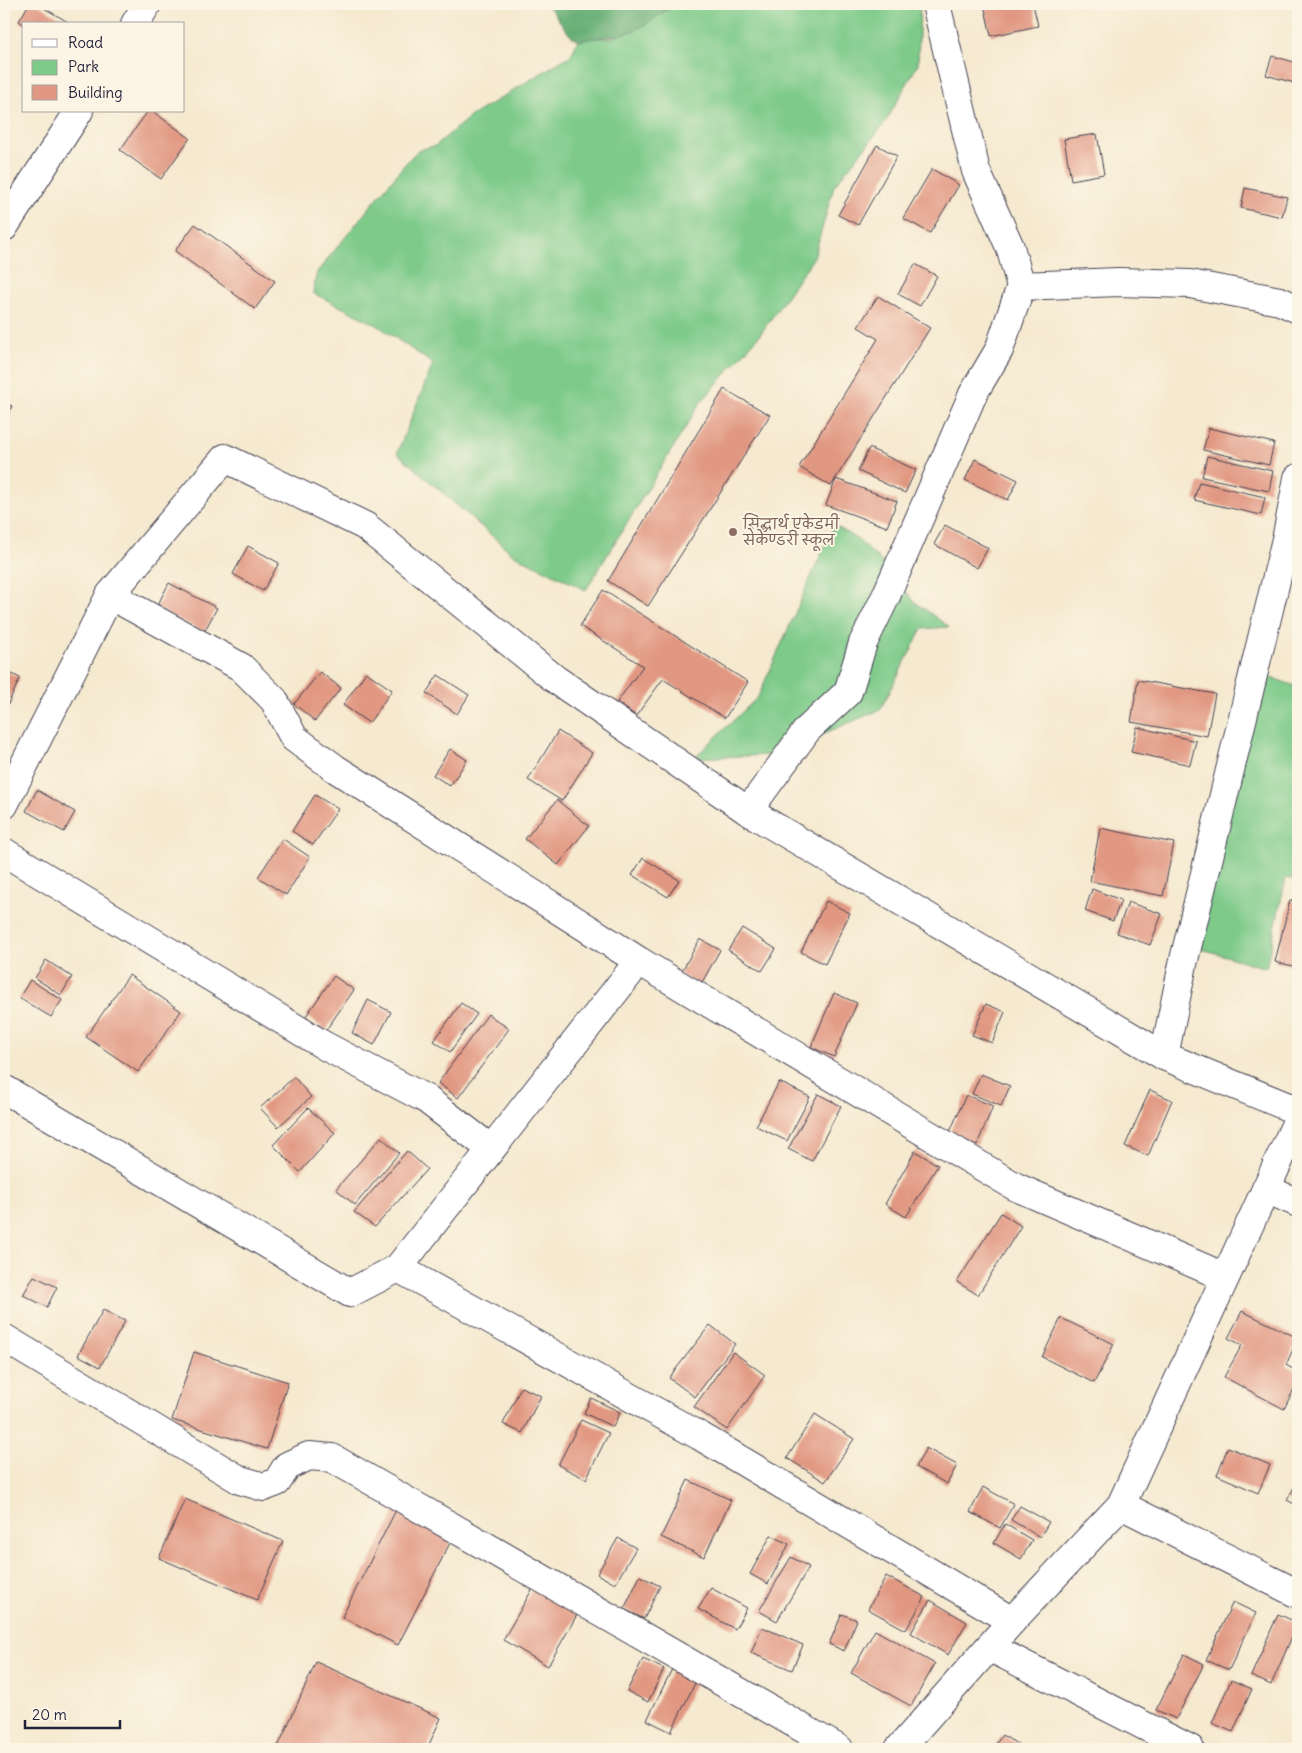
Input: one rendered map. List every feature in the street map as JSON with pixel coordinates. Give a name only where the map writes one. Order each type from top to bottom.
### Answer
[{"type":"street","points":[[136,22],[147,4]]},
{"type":"street","points":[[748,811],[807,730],[848,692],[863,643],[886,596],[973,394],[999,350],[1021,286],[1010,246],[976,171],[936,4]]},
{"type":"street","points":[[4,227],[78,112]]},
{"type":"street","points":[[1021,286],[1118,282],[1190,284],[1280,301],[1298,309]]},
{"type":"street","points":[[4,805],[110,595],[225,458],[365,526],[554,678],[748,811],[1164,1056],[1298,1111]]},
{"type":"street","points":[[1164,1056],[1183,964],[1287,535],[1298,478]]},
{"type":"street","points":[[110,595],[241,667],[274,700],[294,738],[329,764],[638,962],[1016,1186],[1225,1276]]},
{"type":"street","points":[[4,852],[325,1046],[426,1099],[491,1149]]},
{"type":"street","points":[[4,1089],[350,1293],[398,1268],[638,962]]},
{"type":"street","points":[[898,1749],[1012,1621],[1121,1505],[1298,1119]]},
{"type":"street","points":[[1266,1189],[1298,1203]]},
{"type":"street","points":[[398,1268],[700,1436],[1012,1621]]},
{"type":"street","points":[[4,1338],[240,1480],[264,1487],[277,1482],[287,1466],[309,1456],[332,1458],[839,1749]]},
{"type":"street","points":[[1121,1505],[1298,1594]]},
{"type":"street","points":[[990,1647],[1190,1749]]},
{"type":"green space","points":[[547,4],[679,4],[635,30],[578,41],[570,35]]},
{"type":"green space","points":[[679,4],[920,4],[918,64],[885,123],[834,186],[814,257],[759,336],[701,402],[586,590],[514,555],[397,453],[433,364],[377,325],[313,293],[317,272],[418,150],[435,146],[471,116],[571,55],[578,41],[589,38],[612,38]]},
{"type":"green space","points":[[834,525],[858,540],[879,559],[915,602],[949,627],[922,629],[880,710],[772,755],[694,758],[758,697]]},
{"type":"green space","points":[[1261,674],[1298,687],[1298,880],[1286,878],[1266,968],[1192,946]]},
{"type":"building","points":[[29,4],[37,4],[68,22],[22,23],[19,21]]},
{"type":"building","points":[[984,4],[1033,4],[1038,26],[991,36]]},
{"type":"building","points":[[1272,56],[1298,63],[1298,84],[1266,75]]},
{"type":"building","points":[[147,112],[153,112],[190,138],[161,179],[120,150]]},
{"type":"building","points":[[1097,134],[1104,174],[1071,180],[1064,139]]},
{"type":"building","points":[[877,145],[897,156],[858,225],[838,215]]},
{"type":"building","points":[[932,169],[959,185],[930,233],[903,218]]},
{"type":"building","points":[[1245,188],[1287,197],[1282,217],[1241,208]]},
{"type":"building","points":[[195,224],[275,281],[255,309],[175,251]]},
{"type":"building","points":[[915,264],[937,276],[920,306],[898,294]]},
{"type":"building","points":[[878,296],[930,328],[831,486],[799,467],[878,339],[858,327]]},
{"type":"building","points":[[724,389],[770,415],[648,606],[608,581]]},
{"type":"building","points":[[4,403],[12,406],[4,424]]},
{"type":"building","points":[[1209,428],[1274,443],[1269,465],[1203,450]]},
{"type":"building","points":[[869,448],[916,470],[905,493],[858,471]]},
{"type":"building","points":[[1207,456],[1273,471],[1269,491],[1202,477]]},
{"type":"building","points":[[975,459],[1018,480],[1008,500],[965,480]]},
{"type":"building","points":[[836,479],[897,501],[887,527],[826,505]]},
{"type":"building","points":[[1199,482],[1265,497],[1261,515],[1194,500]]},
{"type":"building","points":[[945,525],[988,548],[977,568],[934,544]]},
{"type":"building","points":[[248,546],[279,563],[263,591],[233,574]]},
{"type":"building","points":[[169,583],[217,608],[204,632],[156,608]]},
{"type":"building","points":[[603,590],[748,682],[725,718],[663,679],[636,716],[617,702],[643,666],[580,626]]},
{"type":"building","points":[[4,670],[20,678],[4,713]]},
{"type":"building","points":[[320,672],[341,688],[315,721],[294,704]]},
{"type":"building","points":[[366,672],[392,690],[369,723],[343,705]]},
{"type":"building","points":[[438,675],[469,695],[457,714],[426,693]]},
{"type":"building","points":[[1138,680],[1215,694],[1207,736],[1131,722]]},
{"type":"building","points":[[1137,727],[1196,741],[1190,765],[1131,752]]},
{"type":"building","points":[[558,731],[592,753],[562,801],[528,780]]},
{"type":"building","points":[[450,749],[467,760],[450,786],[433,775]]},
{"type":"building","points":[[37,790],[75,812],[64,832],[26,811]]},
{"type":"building","points":[[315,795],[338,809],[313,845],[292,831]]},
{"type":"building","points":[[557,800],[589,826],[558,865],[525,839]]},
{"type":"building","points":[[1100,828],[1174,843],[1163,896],[1090,881]]},
{"type":"building","points":[[283,839],[310,857],[286,895],[258,877]]},
{"type":"building","points":[[643,858],[679,880],[668,897],[632,875]]},
{"type":"building","points":[[1092,889],[1121,900],[1113,921],[1085,911]]},
{"type":"building","points":[[1290,900],[1298,902],[1298,967],[1275,962]]},
{"type":"building","points":[[826,901],[850,913],[825,964],[801,952]]},
{"type":"building","points":[[1128,902],[1162,914],[1150,945],[1117,933]]},
{"type":"building","points":[[742,928],[776,949],[762,971],[728,950]]},
{"type":"building","points":[[700,939],[720,950],[700,986],[680,974]]},
{"type":"building","points":[[46,960],[72,977],[61,995],[35,978]]},
{"type":"building","points":[[129,975],[181,1011],[138,1072],[86,1037]]},
{"type":"building","points":[[334,976],[354,990],[326,1030],[306,1016]]},
{"type":"building","points":[[30,980],[62,1000],[51,1017],[19,998]]},
{"type":"building","points":[[834,993],[857,1003],[834,1057],[811,1047]]},
{"type":"building","points":[[368,1000],[391,1012],[374,1045],[352,1033]]},
{"type":"building","points":[[461,1003],[477,1014],[450,1052],[434,1041]]},
{"type":"building","points":[[986,1004],[1005,1012],[992,1043],[972,1035]]},
{"type":"building","points":[[488,1014],[509,1029],[458,1098],[438,1083]]},
{"type":"building","points":[[981,1074],[1010,1086],[1001,1106],[972,1094]]},
{"type":"building","points":[[294,1077],[311,1097],[278,1127],[260,1108]]},
{"type":"building","points":[[779,1082],[810,1097],[787,1141],[756,1126]]},
{"type":"building","points":[[1150,1090],[1172,1100],[1148,1156],[1125,1146]]},
{"type":"building","points":[[818,1094],[841,1106],[812,1161],[788,1149]]},
{"type":"building","points":[[966,1095],[993,1106],[977,1145],[949,1134]]},
{"type":"building","points":[[308,1108],[335,1133],[300,1172],[273,1145]]},
{"type":"building","points":[[381,1137],[399,1153],[355,1205],[336,1189]]},
{"type":"building","points":[[407,1151],[427,1169],[375,1227],[354,1212]]},
{"type":"building","points":[[915,1151],[938,1165],[906,1217],[885,1204]]},
{"type":"building","points":[[1001,1213],[1021,1226],[978,1295],[957,1282]]},
{"type":"building","points":[[34,1276],[57,1287],[47,1307],[23,1295]]},
{"type":"building","points":[[103,1310],[125,1321],[100,1367],[78,1355]]},
{"type":"building","points":[[1242,1311],[1298,1338],[1286,1365],[1298,1372],[1298,1381],[1284,1409],[1224,1377],[1242,1345],[1228,1338]]},
{"type":"building","points":[[1061,1318],[1114,1344],[1094,1383],[1042,1357]]},
{"type":"building","points":[[710,1325],[735,1344],[695,1397],[669,1378]]},
{"type":"building","points":[[194,1352],[288,1382],[267,1449],[172,1420]]},
{"type":"building","points":[[733,1352],[765,1375],[727,1430],[694,1407]]},
{"type":"building","points":[[521,1387],[541,1396],[522,1433],[503,1424]]},
{"type":"building","points":[[591,1398],[620,1412],[613,1427],[584,1413]]},
{"type":"building","points":[[815,1414],[854,1439],[825,1482],[787,1458]]},
{"type":"building","points":[[581,1420],[609,1433],[586,1479],[558,1465]]},
{"type":"building","points":[[1228,1447],[1270,1465],[1258,1493],[1217,1475]]},
{"type":"building","points":[[926,1448],[957,1465],[947,1484],[916,1467]]},
{"type":"building","points":[[688,1480],[731,1500],[704,1557],[661,1537]]},
{"type":"building","points":[[1298,1480],[1298,1506],[1287,1500]]},
{"type":"building","points":[[983,1487],[1014,1504],[1000,1528],[970,1512]]},
{"type":"building","points":[[185,1499],[283,1541],[257,1600],[159,1558]]},
{"type":"building","points":[[1020,1506],[1049,1522],[1040,1537],[1011,1520]]},
{"type":"building","points":[[397,1508],[453,1537],[398,1645],[342,1617]]},
{"type":"building","points":[[1005,1524],[1032,1540],[1021,1559],[994,1543]]},
{"type":"building","points":[[771,1535],[789,1544],[768,1584],[750,1574]]},
{"type":"building","points":[[618,1538],[636,1548],[615,1584],[597,1574]]},
{"type":"building","points":[[791,1557],[809,1567],[777,1621],[759,1611]]},
{"type":"building","points":[[640,1576],[660,1586],[644,1619],[624,1609]]},
{"type":"building","points":[[886,1576],[925,1597],[906,1630],[868,1609]]},
{"type":"building","points":[[533,1588],[578,1613],[548,1666],[503,1640]]},
{"type":"building","points":[[711,1588],[747,1608],[735,1629],[698,1609]]},
{"type":"building","points":[[930,1600],[967,1622],[948,1655],[911,1633]]},
{"type":"building","points":[[1233,1602],[1256,1613],[1229,1670],[1206,1660]]},
{"type":"building","points":[[842,1614],[857,1620],[844,1651],[829,1644]]},
{"type":"building","points":[[1278,1614],[1298,1623],[1271,1685],[1251,1676]]},
{"type":"building","points":[[762,1627],[803,1645],[792,1670],[751,1653]]},
{"type":"building","points":[[875,1630],[935,1664],[911,1706],[851,1673]]},
{"type":"building","points":[[1184,1654],[1204,1664],[1176,1719],[1156,1710]]},
{"type":"building","points":[[643,1659],[664,1669],[648,1702],[627,1691]]},
{"type":"building","points":[[316,1662],[441,1718],[427,1749],[277,1749]]},
{"type":"building","points":[[674,1665],[698,1677],[671,1732],[647,1720]]},
{"type":"building","points":[[1231,1680],[1252,1689],[1233,1732],[1212,1723]]},
{"type":"building","points":[[1002,1735],[1026,1749],[993,1749]]},
{"type":"place","name":"सिद्धार्थ एकेडमी सेकेण्डरी स्कूल","points":[[733,532]]}]
